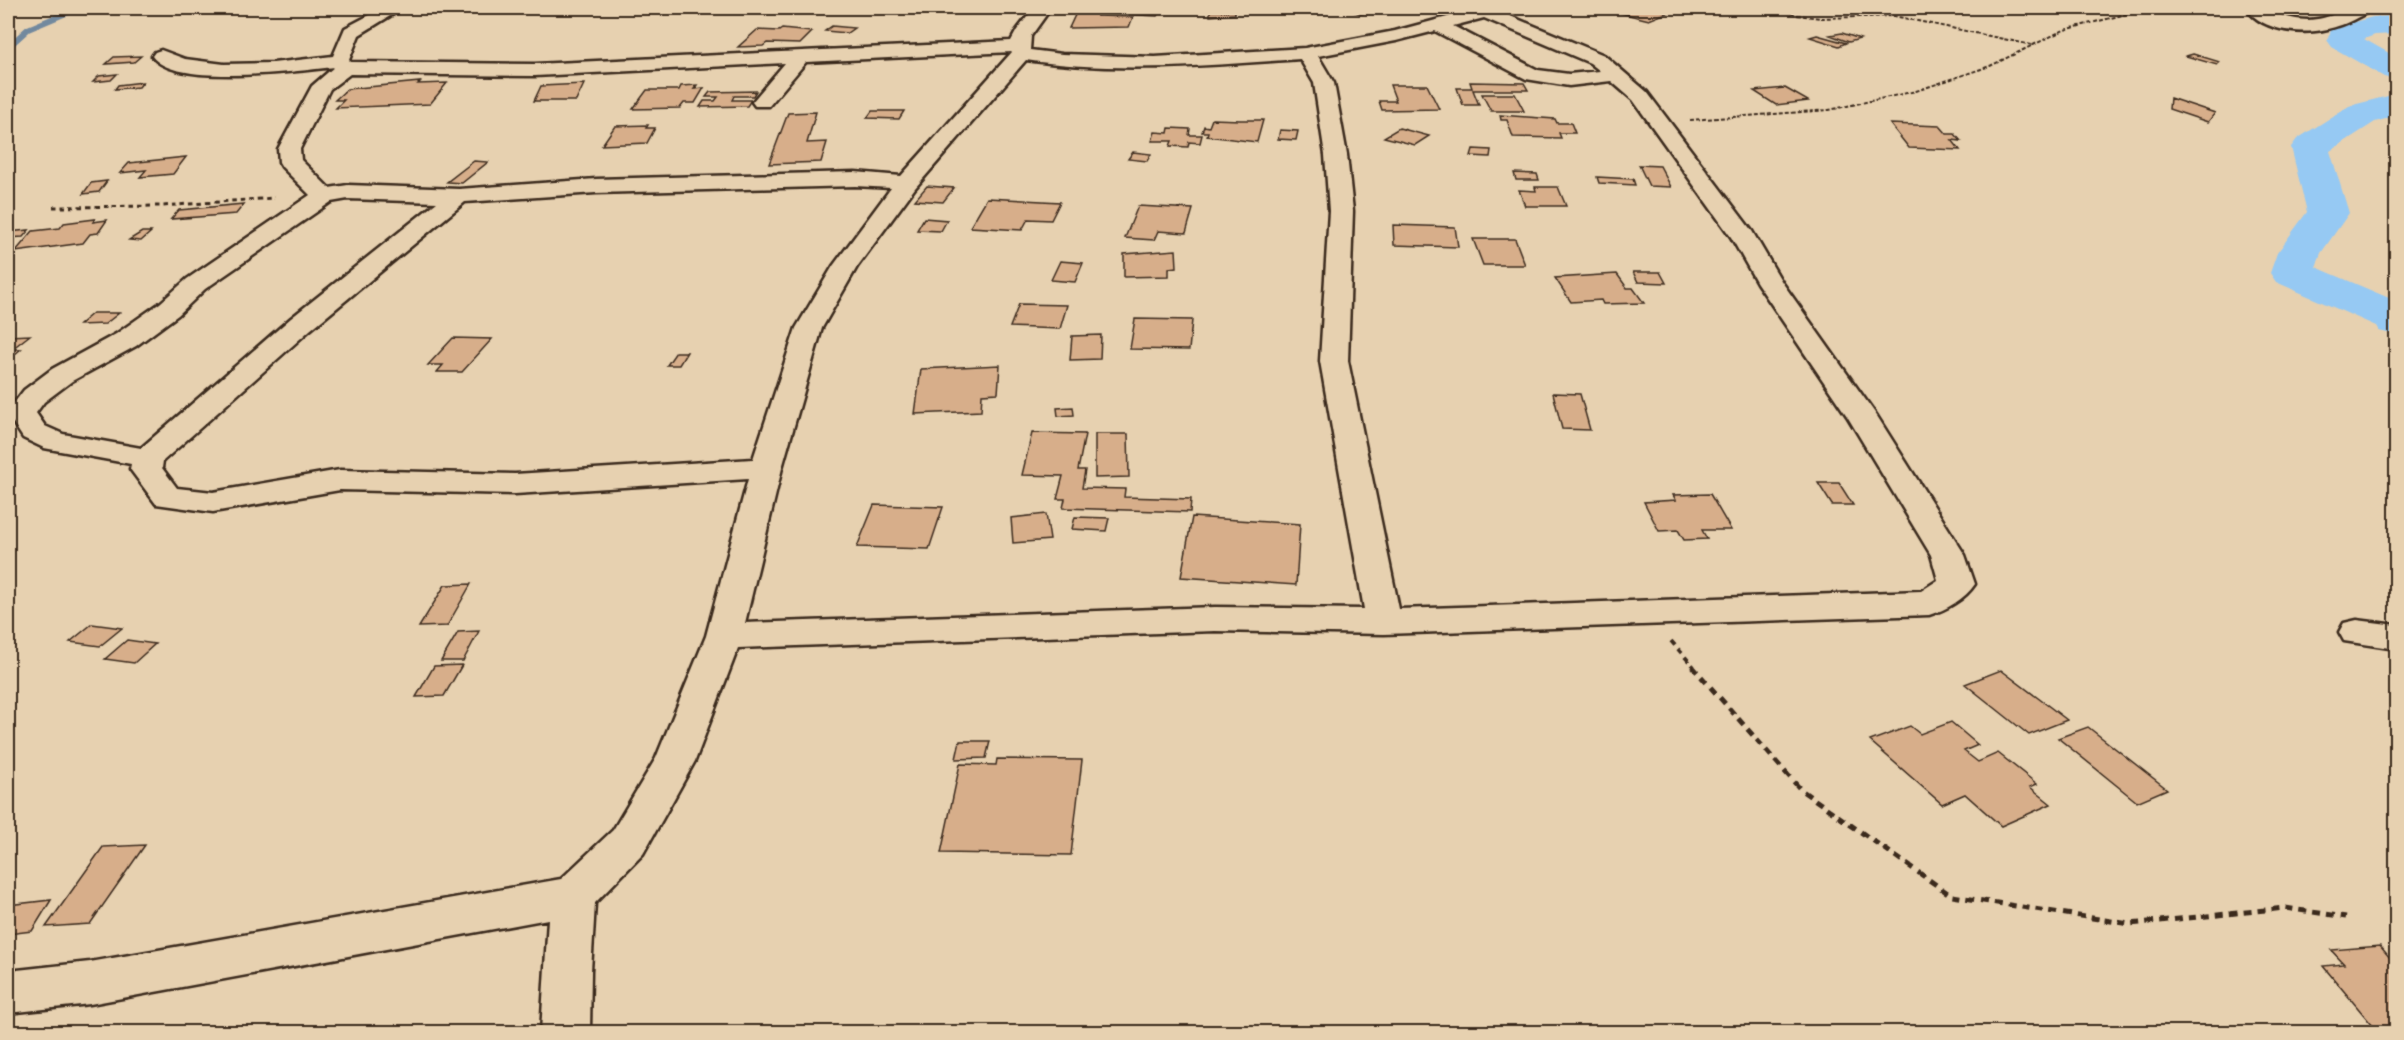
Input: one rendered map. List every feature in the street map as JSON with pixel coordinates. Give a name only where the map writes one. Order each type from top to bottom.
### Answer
[{"type":"street","points":[[316,201],[290,162],[289,148],[322,86],[343,64],[351,32],[396,8]]},
{"type":"street","points":[[8,992],[90,983],[573,896],[628,842],[669,771],[724,636],[766,468],[809,328],[845,266],[908,183],[1021,50],[1023,33],[1043,8]]},
{"type":"street","points":[[2254,8],[2258,14],[2268,19],[2308,26],[2330,24],[2362,8]]},
{"type":"street","points":[[161,56],[175,64],[195,68],[254,69],[343,64],[535,70],[800,57],[1021,50],[1062,60],[1155,63],[1305,53],[1396,36],[1493,10],[1597,59],[1640,96],[1743,236],[1770,283],[1862,416],[1948,555],[1958,584],[1929,603],[1645,611],[1384,622],[1215,619],[724,636]]},
{"type":"street","points":[[1437,25],[1533,75],[1569,80],[1617,75]]},
{"type":"street","points":[[1305,53],[1314,63],[1324,83],[1336,155],[1341,211],[1334,361],[1384,622]]},
{"type":"street","points":[[762,102],[800,57]]},
{"type":"street","points":[[148,458],[55,441],[34,432],[21,413],[34,396],[62,375],[126,340],[169,309],[196,284],[316,201],[348,192],[459,196],[596,186],[855,179],[908,183]]},
{"type":"street","points":[[459,196],[382,255],[252,363],[148,458],[146,470],[167,497],[213,502],[340,480],[515,484],[766,468]]},
{"type":"street","points":[[2357,632],[2397,637]]},
{"type":"street","points":[[566,1032],[567,972],[573,896]]},
{"type":"path","points":[[1774,8],[1797,15],[1821,18],[1894,16],[2033,45]]},
{"type":"path","points":[[1659,120],[1695,120],[1829,110],[1916,91],[1990,66],[2064,30],[2149,8]]},
{"type":"path","points":[[53,207],[162,206],[249,198],[316,201]]},
{"type":"path","points":[[1645,611],[1801,790],[1952,896],[2130,924],[2285,908],[2346,917]]},
{"type":"building","points":[[1125,8],[1161,10],[1157,16],[1122,14]]},
{"type":"building","points":[[1344,8],[1374,8],[1365,10],[1371,12],[1361,14]]},
{"type":"building","points":[[1628,8],[1651,8],[1669,12],[1649,20],[1617,12]]},
{"type":"building","points":[[1210,11],[1235,11],[1235,14],[1210,16]]},
{"type":"building","points":[[1076,13],[1133,17],[1129,27],[1069,28]]},
{"type":"building","points":[[832,26],[854,28],[847,33],[825,31]]},
{"type":"building","points":[[782,29],[812,32],[800,44],[767,43],[763,46],[738,47],[757,30],[779,31]]},
{"type":"building","points":[[1842,33],[1860,39],[1849,42],[1830,35]]},
{"type":"building","points":[[1817,35],[1846,43],[1839,46],[1810,37]]},
{"type":"building","points":[[2193,54],[2220,62],[2217,65],[2186,56]]},
{"type":"building","points":[[141,56],[134,62],[106,64],[114,57]]},
{"type":"building","points":[[117,74],[111,80],[93,82],[99,76]]},
{"type":"building","points":[[143,82],[139,87],[115,89],[118,85]]},
{"type":"building","points":[[420,82],[418,84],[447,83],[430,104],[336,108],[344,100],[335,100],[347,89]]},
{"type":"building","points":[[1470,82],[1524,83],[1528,90],[1473,90],[1479,105],[1463,105],[1457,88],[1472,88]]},
{"type":"building","points":[[584,84],[576,101],[534,101],[541,86]]},
{"type":"building","points":[[697,85],[694,89],[704,88],[695,103],[684,103],[680,108],[633,109],[647,90],[679,90],[681,86]]},
{"type":"building","points":[[1390,85],[1427,85],[1439,109],[1382,110],[1379,101],[1396,101]]},
{"type":"building","points":[[1785,88],[1808,101],[1776,105],[1754,91]]},
{"type":"building","points":[[756,91],[753,96],[734,96],[732,100],[751,100],[747,106],[700,107],[704,101],[715,101],[718,97],[706,97],[710,92]]},
{"type":"building","points":[[1482,94],[1515,94],[1524,111],[1491,111]]},
{"type":"building","points":[[2170,98],[2215,113],[2208,122],[2169,109]]},
{"type":"building","points":[[872,111],[904,111],[899,119],[867,118]]},
{"type":"building","points":[[816,112],[807,143],[827,142],[821,162],[769,164],[788,113]]},
{"type":"building","points":[[1500,115],[1555,119],[1557,123],[1571,123],[1575,133],[1559,133],[1561,138],[1513,137],[1507,120],[1501,120]]},
{"type":"building","points":[[1212,119],[1263,120],[1257,142],[1207,136],[1208,132],[1202,132],[1204,126],[1209,127]]},
{"type":"building","points":[[1890,124],[1940,126],[1947,134],[1955,134],[1961,141],[1952,140],[1960,150],[1909,148]]},
{"type":"building","points":[[648,125],[646,128],[655,128],[647,143],[602,145],[615,126]]},
{"type":"building","points":[[1169,128],[1190,129],[1189,135],[1202,135],[1200,143],[1189,142],[1188,147],[1170,146],[1172,141],[1152,141],[1155,132],[1168,133]]},
{"type":"building","points":[[1399,128],[1429,136],[1415,145],[1384,137]]},
{"type":"building","points":[[1280,130],[1298,131],[1296,140],[1278,139]]},
{"type":"building","points":[[1473,149],[1491,150],[1490,157],[1471,156]]},
{"type":"building","points":[[1133,152],[1151,154],[1147,161],[1128,159]]},
{"type":"building","points":[[186,157],[173,174],[140,177],[146,170],[120,173],[129,163]]},
{"type":"building","points":[[474,161],[488,162],[462,183],[447,182]]},
{"type":"building","points":[[1639,165],[1660,166],[1671,187],[1649,186]]},
{"type":"building","points":[[1514,173],[1537,174],[1539,180],[1516,180]]},
{"type":"building","points":[[1597,177],[1633,179],[1635,185],[1599,183]]},
{"type":"building","points":[[107,181],[99,192],[83,194],[91,183]]},
{"type":"building","points":[[927,186],[954,188],[943,202],[915,200]]},
{"type":"building","points":[[1535,187],[1558,187],[1566,206],[1525,206],[1519,190],[1536,191]]},
{"type":"building","points":[[987,198],[1060,202],[1051,220],[1028,219],[1022,230],[970,227]]},
{"type":"building","points":[[244,204],[236,214],[171,219],[179,210]]},
{"type":"building","points":[[1138,206],[1193,209],[1186,233],[1158,231],[1154,240],[1125,238]]},
{"type":"building","points":[[924,218],[947,220],[941,231],[917,230]]},
{"type":"building","points":[[95,219],[93,222],[107,220],[98,233],[90,234],[83,243],[15,252],[33,231],[60,228],[64,223]]},
{"type":"building","points":[[1393,225],[1455,227],[1458,247],[1394,245]]},
{"type":"building","points":[[29,230],[23,237],[8,238],[8,232]]},
{"type":"building","points":[[142,232],[151,232],[141,241],[129,240]]},
{"type":"building","points":[[1473,239],[1515,239],[1525,265],[1483,265]]},
{"type":"building","points":[[1176,250],[1177,267],[1169,268],[1169,276],[1124,277],[1124,254]]},
{"type":"building","points":[[1060,261],[1083,263],[1075,282],[1051,280]]},
{"type":"building","points":[[1633,272],[1660,272],[1666,283],[1638,282]]},
{"type":"building","points":[[1617,274],[1627,288],[1633,288],[1644,303],[1603,304],[1601,300],[1571,302],[1555,278]]},
{"type":"building","points":[[1019,304],[1067,305],[1060,329],[1010,327]]},
{"type":"building","points":[[93,313],[119,313],[105,324],[79,325]]},
{"type":"building","points":[[1135,319],[1192,320],[1189,350],[1130,349]]},
{"type":"building","points":[[30,335],[12,349],[21,349],[8,360],[8,336]]},
{"type":"building","points":[[1101,335],[1100,359],[1070,360],[1072,336]]},
{"type":"building","points":[[453,338],[492,339],[462,372],[437,372],[443,365],[428,365]]},
{"type":"building","points":[[676,352],[687,352],[679,365],[667,365]]},
{"type":"building","points":[[1000,365],[998,393],[982,394],[981,411],[915,414],[921,369]]},
{"type":"building","points":[[1553,393],[1580,394],[1590,430],[1562,429]]},
{"type":"building","points":[[1073,407],[1074,415],[1058,416],[1057,408]]},
{"type":"building","points":[[1032,433],[1085,434],[1078,470],[1085,470],[1082,488],[1125,489],[1124,497],[1191,499],[1190,512],[1063,508],[1065,499],[1057,499],[1063,476],[1022,475]]},
{"type":"building","points":[[1095,434],[1128,434],[1129,477],[1095,478]]},
{"type":"building","points":[[1818,483],[1839,483],[1853,505],[1832,505]]},
{"type":"building","points":[[1710,494],[1731,530],[1702,530],[1707,539],[1684,540],[1678,530],[1659,531],[1644,502],[1676,500],[1673,495]]},
{"type":"building","points":[[874,505],[943,507],[929,549],[857,547]]},
{"type":"building","points":[[1046,514],[1050,540],[1013,543],[1011,518]]},
{"type":"building","points":[[1075,517],[1109,518],[1106,531],[1072,529]]},
{"type":"building","points":[[1192,517],[1300,524],[1296,585],[1181,577]]},
{"type":"building","points":[[471,584],[447,626],[419,627],[445,585]]},
{"type":"building","points":[[92,624],[122,628],[100,646],[70,642]]},
{"type":"building","points":[[479,631],[463,661],[441,661],[458,632]]},
{"type":"building","points":[[127,640],[155,644],[134,663],[105,659]]},
{"type":"building","points":[[462,665],[444,696],[416,697],[434,666]]},
{"type":"building","points":[[2001,670],[2067,720],[2029,735],[1965,684]]},
{"type":"building","points":[[1951,722],[1978,745],[1964,751],[1978,762],[1998,753],[2037,784],[2030,787],[2051,804],[2001,826],[1965,794],[1942,804],[1870,741],[1910,726],[1920,734]]},
{"type":"building","points":[[2088,727],[2167,789],[2137,802],[2058,738]]},
{"type":"building","points":[[960,741],[990,741],[986,758],[956,759]]},
{"type":"building","points":[[997,759],[1082,760],[1071,855],[941,853],[960,764],[996,765]]},
{"type":"building","points":[[145,845],[90,924],[46,927],[103,847]]},
{"type":"building","points":[[51,900],[32,931],[8,934],[8,905]]},
{"type":"building","points":[[2380,946],[2396,965],[2396,1032],[2378,1032],[2323,966],[2344,964],[2331,950]]},
{"type":"waterway","points":[[8,47],[28,29],[78,8]]},
{"type":"waterway","points":[[2396,25],[2373,26],[2343,35],[2343,40],[2396,70]]},
{"type":"waterway","points":[[2396,105],[2362,114],[2310,147],[2328,213],[2299,253],[2292,273],[2393,316],[2396,321]]}]
